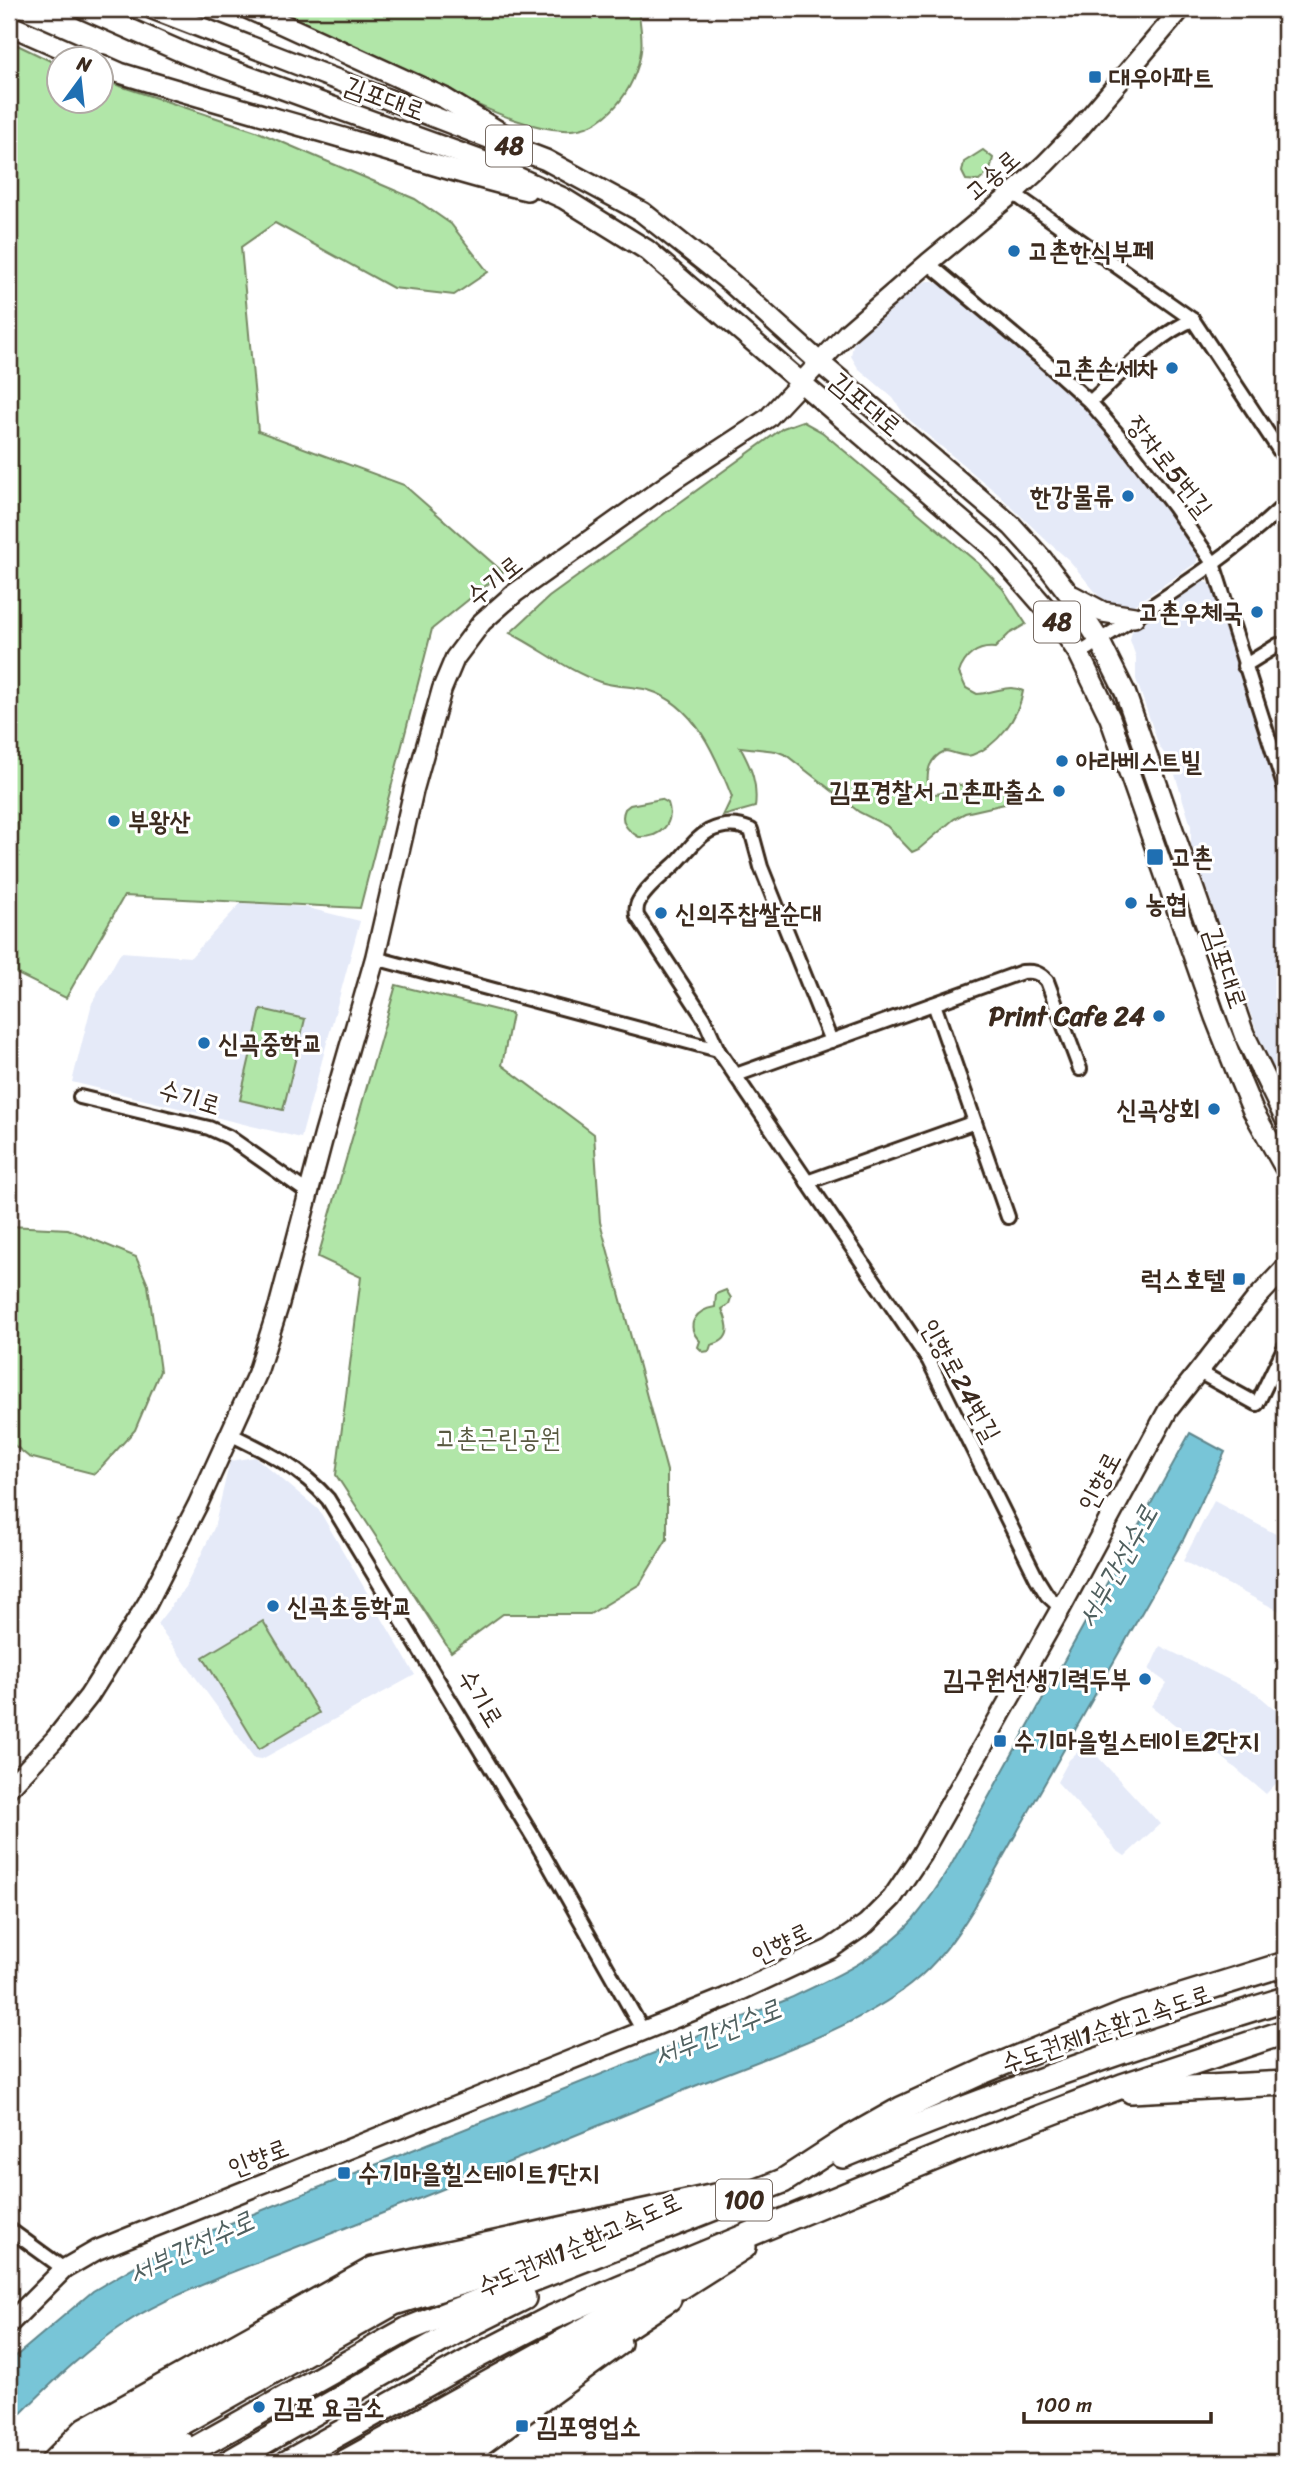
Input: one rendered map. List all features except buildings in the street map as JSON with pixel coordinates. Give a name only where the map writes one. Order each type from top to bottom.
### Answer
[{"type":"highway","points":[[171,2462],[408,2329],[783,2182],[846,2140],[901,2109],[984,2071],[1127,2013],[1281,1964]]},
{"type":"highway","name":"수도권제1순환고속도로","points":[[229,2462],[489,2315],[783,2182],[895,2134],[1030,2082],[1155,2039],[1285,1999]]},
{"type":"highway","name":"100","points":[[288,2462],[539,2324],[800,2212],[1103,2093],[1285,2032]]},
{"type":"highway","points":[[1190,2063],[1285,2041]]},
{"type":"highway","points":[[1103,2093],[1285,2083]]},
{"type":"highway","points":[[53,2462],[86,2429],[373,2269],[783,2182]]},
{"type":"highway","points":[[67,2462],[94,2436],[379,2278],[783,2182]]},
{"type":"highway","points":[[81,2462],[99,2445],[384,2287],[783,2182]]},
{"type":"highway","points":[[95,2462],[103,2455],[388,2295],[783,2182]]},
{"type":"highway","points":[[112,2462],[394,2303],[783,2182]]},
{"type":"highway","points":[[132,2462],[399,2312],[783,2182]]},
{"type":"highway","points":[[151,2462],[407,2319],[783,2182]]},
{"type":"highway","points":[[345,2462],[800,2212]]},
{"type":"highway","points":[[363,2462],[800,2212]]},
{"type":"highway","points":[[381,2462],[461,2417],[800,2212]]},
{"type":"highway","points":[[403,2462],[800,2212]]},
{"type":"highway","points":[[422,2462],[800,2212]]},
{"type":"highway","points":[[439,2462],[800,2212]]},
{"type":"highway","points":[[455,2462],[800,2212]]},
{"type":"highway","points":[[467,2462],[606,2355],[800,2212]]},
{"type":"main road","name":"김포대로","points":[[84,9],[189,55],[482,161],[563,198],[647,250],[991,546],[1056,620],[1079,654],[1110,718],[1215,1017],[1253,1111],[1285,1168]]},
{"type":"main road","name":"김포대로","points":[[153,9],[546,160],[609,193],[674,236],[730,282],[819,362],[1012,526],[1069,594],[1099,640],[1125,692],[1244,1034],[1285,1118]]},
{"type":"main road","points":[[249,9],[444,99],[546,160]]},
{"type":"main road","points":[[9,25],[57,46]]},
{"type":"main road","points":[[116,71],[484,180],[563,198]]},
{"type":"main road","points":[[1069,594],[1103,612],[1134,617]]},
{"type":"street","name":"고송로","points":[[819,362],[874,309],[1013,193],[1079,128],[1181,9]]},
{"type":"street","points":[[1013,193],[1193,320],[1285,459]]},
{"type":"street","name":"장차로5번길","points":[[928,263],[1090,402],[1182,516],[1213,563],[1285,789]]},
{"type":"street","points":[[1090,402],[1156,343],[1174,329],[1193,320]]},
{"type":"street","name":"수기로","points":[[9,1788],[55,1739],[89,1696],[170,1562],[230,1434],[268,1343],[375,958],[414,789],[434,716],[448,673],[466,641],[482,622],[515,593],[675,479],[759,425],[819,362]]},
{"type":"street","points":[[1079,654],[1213,563],[1285,504]]},
{"type":"street","points":[[1244,666],[1278,645],[1285,646]]},
{"type":"street","name":"인향로24번길","points":[[831,1041],[761,867],[751,830],[732,825],[711,830],[699,838],[648,890],[636,908],[637,916],[704,1018],[718,1049],[929,1361],[1037,1580],[1061,1608]]},
{"type":"street","points":[[375,958],[718,1049]]},
{"type":"street","points":[[736,1075],[1022,972],[1033,971],[1041,974],[1046,981],[1080,1069]]},
{"type":"street","points":[[934,1004],[1007,1217]]},
{"type":"street","name":"수기로","points":[[80,1097],[209,1128],[229,1137],[310,1194]]},
{"type":"street","points":[[807,1182],[975,1122]]},
{"type":"street","name":"인향로","points":[[9,2324],[64,2269],[97,2250],[725,1998],[830,1949],[866,1924],[907,1880],[1061,1608],[1157,1427],[1177,1397],[1255,1300],[1285,1268]]},
{"type":"street","points":[[1199,1372],[1257,1404],[1285,1346]]},
{"type":"street","name":"수기로","points":[[230,1434],[294,1468],[313,1482],[328,1499],[536,1842],[643,2031]]},
{"type":"street","points":[[9,2229],[64,2269]]},
{"type":"shaded area","points":[[927,281],[946,288],[1082,405],[1111,436],[1196,549],[1199,555],[1196,563],[1125,611],[1107,606],[1069,560],[998,494],[906,417],[893,398],[858,368],[851,356],[857,339],[917,286]]},
{"type":"shaded area","points":[[1202,581],[1210,584],[1213,591],[1285,815],[1285,1093],[1258,1035],[1191,845],[1191,826],[1172,765],[1159,746],[1136,679],[1136,657],[1130,640],[1132,631]]},
{"type":"shaded area","name":"신곡중학교","points":[[241,903],[304,907],[360,921],[301,1138],[72,1082],[92,1003],[121,952],[191,957]]},
{"type":"shaded area","name":"신곡초등학교","points":[[255,1457],[319,1510],[415,1675],[262,1759],[254,1758],[157,1624],[185,1588],[214,1528],[230,1461]]},
{"type":"shaded area","points":[[1214,1501],[1285,1539],[1285,1614],[1183,1561]]},
{"type":"shaded area","points":[[1160,1646],[1256,1693],[1285,1718],[1285,1774],[1266,1794],[1214,1750],[1211,1753],[1151,1706],[1167,1683],[1149,1670]]},
{"type":"shaded area","points":[[1086,1744],[1160,1824],[1125,1856],[1116,1850],[1105,1834],[1057,1782],[1069,1760]]},
{"type":"green space","points":[[269,9],[638,9],[641,51],[633,80],[616,106],[605,116],[578,129],[550,129],[486,109]]},
{"type":"green space","points":[[9,41],[46,59],[46,116],[116,116],[116,85],[256,131],[415,199],[451,224],[488,272],[454,295],[393,288],[275,223],[241,247],[258,431],[404,485],[503,572],[432,629],[360,908],[124,896],[66,998],[9,970]]},
{"type":"green space","points":[[983,150],[993,158],[990,171],[979,181],[966,180],[962,172],[964,162]]},
{"type":"green space","points":[[802,421],[822,432],[979,564],[1003,589],[1026,624],[1009,634],[995,648],[982,649],[972,654],[959,673],[966,688],[977,694],[1006,688],[1023,691],[1012,721],[998,738],[981,751],[969,756],[945,751],[940,754],[932,762],[928,778],[929,790],[935,794],[942,793],[954,783],[984,792],[1004,791],[1018,801],[965,813],[912,852],[887,826],[859,812],[786,755],[776,751],[740,747],[753,776],[755,807],[723,816],[732,797],[726,781],[702,733],[679,707],[648,690],[606,684],[588,677],[510,633],[549,597],[783,428]]},
{"type":"green space","points":[[661,799],[668,803],[670,811],[664,828],[647,837],[639,837],[628,829],[623,818],[625,809],[630,805]]},
{"type":"green space","name":"고촌근린공원","points":[[396,985],[512,1014],[502,1065],[594,1134],[600,1222],[667,1471],[667,1539],[640,1584],[590,1614],[503,1614],[451,1652],[336,1475],[361,1277],[318,1257]]},
{"type":"green space","points":[[261,1009],[305,1019],[283,1110],[240,1100]]},
{"type":"green space","points":[[9,1226],[68,1229],[136,1257],[148,1285],[160,1371],[135,1430],[95,1474],[29,1457],[9,1441]]},
{"type":"green space","points":[[726,1290],[731,1298],[729,1304],[722,1309],[727,1326],[726,1336],[711,1345],[709,1351],[703,1352],[698,1347],[700,1341],[693,1329],[694,1319],[702,1311],[715,1307],[716,1294]]},
{"type":"green space","points":[[263,1621],[319,1713],[259,1749],[203,1657]]},
{"type":"water","name":"서부간선수로","points":[[1190,1433],[1225,1452],[1184,1538],[974,1908],[946,1949],[920,1977],[860,2017],[802,2044],[227,2274],[162,2303],[126,2323],[94,2346],[9,2425],[9,2362],[93,2291],[144,2261],[191,2239],[786,2000],[854,1966],[886,1946],[913,1920],[950,1867]]},
{"type":"place","name":"대우아파트","points":[[1095,77]]},
{"type":"place","name":"고촌한식부페","points":[[1014,251]]},
{"type":"place","name":"고촌손세차","points":[[1172,368]]},
{"type":"place","name":"한강물류","points":[[1128,496]]},
{"type":"place","name":"고촌우체국","points":[[1257,612]]},
{"type":"place","name":"아라베스트빌","points":[[1062,761]]},
{"type":"place","name":"김포경찰서 고촌파출소","points":[[1059,791]]},
{"type":"place","name":"부왕산","points":[[114,821]]},
{"type":"place","name":"고촌","points":[[1155,857]]},
{"type":"place","name":"농협","points":[[1131,903]]},
{"type":"place","name":"신의주찹쌀순대","points":[[661,913]]},
{"type":"place","name":"Print Cafe 24","points":[[1159,1016]]},
{"type":"place","name":"신곡중학교","points":[[204,1043]]},
{"type":"place","name":"신곡상회","points":[[1214,1109]]},
{"type":"place","name":"럭스호텔","points":[[1239,1279]]},
{"type":"place","name":"신곡초등학교","points":[[273,1606]]},
{"type":"place","name":"김구원선생기력두부","points":[[1145,1679]]},
{"type":"place","name":"수기마을힐스테이트2단지","points":[[1000,1741]]},
{"type":"place","name":"수기마을힐스테이트1단지","points":[[344,2173]]},
{"type":"place","name":"김포 요금소","points":[[259,2407]]},
{"type":"place","name":"김포영업소","points":[[522,2426]]}]
